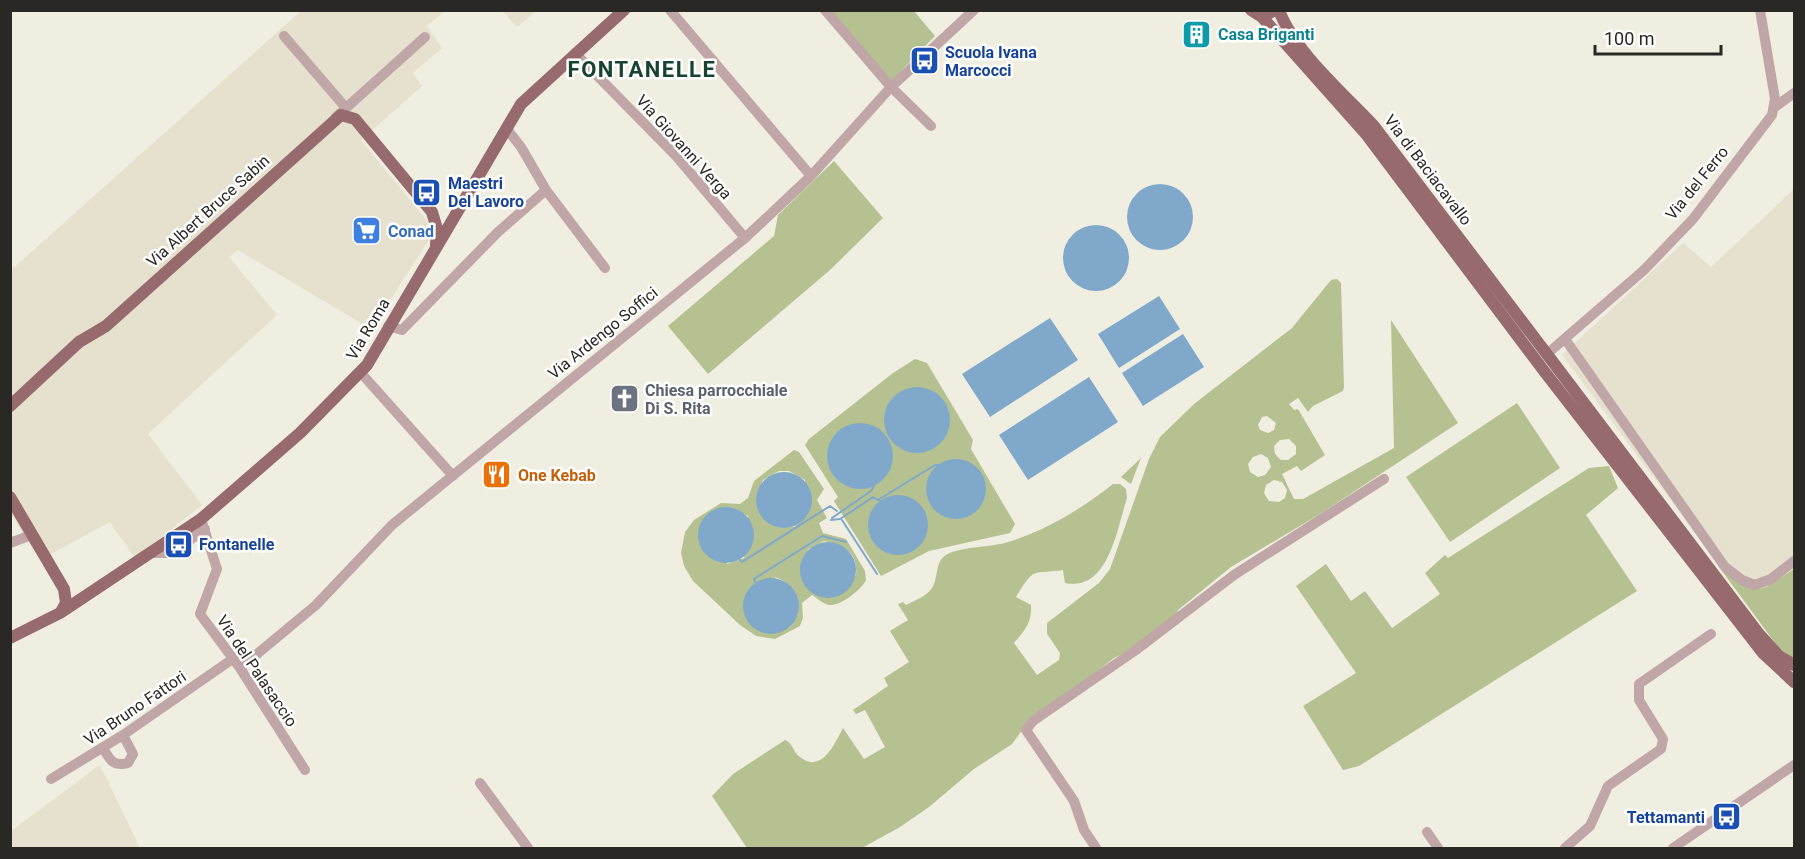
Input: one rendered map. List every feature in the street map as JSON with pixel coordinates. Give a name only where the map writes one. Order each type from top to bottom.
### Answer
[{"type":"main road","name":"Via Roma","points":[[10,638],[60,612],[151,553],[203,524],[361,373],[506,128],[527,97],[624,10]]},
{"type":"main road","name":"Via di Baciacavallo","points":[[1256,14],[1277,10],[1285,27],[1374,126],[1547,354]]},
{"type":"main road","name":"Via di Baciacavallo","points":[[1256,14],[1366,134],[1534,357],[1763,653],[1794,682]]},
{"type":"main road","points":[[336,117],[345,115],[355,119],[432,212],[438,236],[432,254]]},
{"type":"main road","name":"Via Albert Bruce Sabin","points":[[10,406],[79,342],[106,326],[336,117]]},
{"type":"main road","points":[[432,212],[446,215],[463,203]]},
{"type":"main road","points":[[1547,354],[1734,600],[1779,656],[1794,665]]},
{"type":"main road","points":[[10,498],[64,589],[66,603],[60,612]]},
{"type":"main road","points":[[64,589],[77,597],[87,595]]},
{"type":"street","points":[[670,10],[811,176]]},
{"type":"street","points":[[825,10],[891,87],[931,126]]},
{"type":"street","name":"Via Ardengo Soffici","points":[[240,668],[316,605],[392,525],[744,238],[811,176],[891,87],[974,10]]},
{"type":"street","points":[[1760,10],[1774,107],[1794,93]]},
{"type":"street","points":[[284,36],[346,108]]},
{"type":"street","name":"Via Albert Bruce Sabin","points":[[336,117],[425,37]]},
{"type":"street","name":"Via Giovanni Verga","points":[[575,53],[677,157],[744,238]]},
{"type":"street","points":[[355,119],[351,110],[357,98]]},
{"type":"street","name":"Via del Ferro","points":[[1547,354],[1644,270],[1693,219],[1764,127],[1774,107]]},
{"type":"street","points":[[506,128],[546,190],[605,268]]},
{"type":"street","points":[[388,326],[402,330],[498,232],[546,190]]},
{"type":"street","points":[[1565,339],[1725,567],[1742,580],[1755,585],[1771,579],[1794,561]]},
{"type":"street","points":[[361,373],[453,476]]},
{"type":"street","points":[[1095,849],[1084,830],[1074,801],[1026,730],[1033,721],[1136,650],[1234,575],[1384,479]]},
{"type":"street","name":"Via del Palasaccio","points":[[203,524],[217,569],[200,614],[234,658],[305,770]]},
{"type":"street","points":[[10,543],[31,535]]},
{"type":"street","points":[[1565,849],[1590,826],[1608,786],[1661,749],[1663,739],[1639,700],[1639,684],[1711,634]]},
{"type":"street","name":"Via Bruno Fattori","points":[[51,779],[123,735],[234,658]]},
{"type":"street","points":[[103,748],[111,762],[119,765],[128,763],[133,754],[123,735]]},
{"type":"street","points":[[1673,849],[1794,765]]},
{"type":"street","points":[[480,783],[528,849]]},
{"type":"street","points":[[1427,832],[1438,849]]},
{"type":"shaded area","points":[[301,11],[445,11],[427,26],[442,48],[413,73],[422,86],[361,140],[428,222],[429,240],[371,329],[238,250],[229,257],[277,315],[148,434],[202,505],[135,558],[110,522],[40,560],[11,514],[10,271]]},
{"type":"shaded area","points":[[502,11],[536,11],[517,27]]},
{"type":"shaded area","points":[[1794,189],[1794,569],[1766,587],[1758,589],[1723,570],[1562,355],[1683,243],[1711,267]]},
{"type":"shaded area","points":[[100,765],[140,848],[11,848],[11,831]]},
{"type":"green space","points":[[831,11],[914,11],[935,36],[891,81]]},
{"type":"green space","points":[[834,161],[883,218],[830,270],[708,374],[668,326],[774,236],[778,215]]},
{"type":"green space","points":[[1337,279],[1341,283],[1344,387],[1343,391],[1313,406],[1308,412],[1298,398],[1289,404],[1294,410],[1298,409],[1325,455],[1301,471],[1297,466],[1282,474],[1294,499],[1303,499],[1394,448],[1391,320],[1458,423],[1320,514],[1231,567],[1178,610],[1176,615],[1126,652],[1114,658],[1023,729],[1012,744],[974,769],[929,807],[900,827],[862,848],[747,848],[712,796],[733,774],[785,740],[800,757],[815,762],[832,748],[843,728],[864,759],[885,747],[865,710],[856,714],[853,710],[888,686],[884,678],[909,662],[890,631],[908,620],[898,604],[903,602],[906,605],[930,591],[942,558],[958,550],[1005,543],[1034,532],[1075,511],[1113,484],[1120,484],[1126,489],[1127,498],[1115,540],[1109,555],[1092,578],[1080,583],[1065,583],[1063,570],[1035,573],[1027,580],[1016,597],[1031,605],[1031,611],[1027,626],[1014,643],[1037,675],[1059,660],[1060,653],[1047,634],[1047,623],[1099,583],[1110,569],[1149,459],[1160,437],[1194,404],[1292,328],[1331,280]],"holes":[[[1267,416],[1276,423],[1274,430],[1268,433],[1260,430],[1258,425],[1262,417]],[[1289,439],[1296,446],[1296,454],[1288,460],[1281,460],[1275,454],[1274,446],[1280,440]],[[1261,454],[1268,458],[1271,467],[1265,475],[1258,477],[1250,472],[1248,464],[1253,457]],[[1274,480],[1282,482],[1287,490],[1285,498],[1279,502],[1269,501],[1264,493],[1266,485]]]},
{"type":"green space","points":[[915,359],[927,363],[973,440],[971,449],[1015,524],[1010,533],[929,551],[881,576],[834,501],[838,497],[805,445],[809,439],[893,373]]},
{"type":"green space","points":[[1517,403],[1560,468],[1450,542],[1406,477]]},
{"type":"green space","points":[[794,450],[799,452],[824,489],[817,500],[827,518],[819,523],[823,533],[846,539],[865,571],[864,584],[840,603],[828,605],[812,595],[802,603],[803,618],[800,626],[775,639],[756,636],[740,625],[693,581],[684,566],[681,553],[685,532],[694,520],[721,503],[740,504],[748,498],[754,481]],"holes":[[[779,471],[789,471],[805,480],[808,515],[794,527],[756,497],[763,480]],[[731,507],[748,516],[744,558],[727,564]],[[824,541],[844,548],[849,551],[855,561],[856,576],[807,550]],[[775,577],[790,586],[798,599],[798,613],[789,628]]]},
{"type":"green space","points":[[1141,458],[1131,484],[1121,477]]},
{"type":"green space","points":[[1609,466],[1618,488],[1586,515],[1637,591],[1359,766],[1343,770],[1303,706],[1356,673],[1296,586],[1326,564],[1351,601],[1365,591],[1392,628],[1440,594],[1425,573],[1445,555],[1448,558],[1589,468]]},
{"type":"green space","points":[[1794,569],[1794,660],[1778,647],[1722,571],[1758,589],[1766,587]]},
{"type":"water","points":[[1153,184],[1167,184],[1179,189],[1188,198],[1193,217],[1191,230],[1184,241],[1167,250],[1153,250],[1141,245],[1132,236],[1127,224],[1127,210],[1132,198],[1141,189]]},
{"type":"water","points":[[1089,225],[1103,225],[1115,230],[1124,239],[1129,258],[1127,271],[1120,282],[1103,291],[1089,291],[1077,286],[1068,277],[1063,265],[1063,251],[1068,239],[1077,230]]},
{"type":"water","points":[[1159,296],[1180,329],[1119,368],[1098,334]]},
{"type":"water","points":[[1050,318],[1078,360],[990,417],[962,374]]},
{"type":"water","points":[[1183,334],[1204,367],[1143,406],[1122,373]]},
{"type":"water","points":[[1089,377],[1118,422],[1028,480],[999,435]]},
{"type":"water","points":[[917,387],[929,390],[940,397],[947,408],[950,420],[947,432],[940,443],[929,450],[917,453],[905,450],[894,443],[887,432],[884,420],[887,408],[894,397],[905,390]]},
{"type":"water","points":[[860,423],[872,426],[883,433],[890,444],[893,456],[890,468],[883,479],[872,486],[860,489],[848,486],[837,479],[830,468],[827,456],[830,444],[837,433],[848,426]]},
{"type":"water","points":[[956,459],[973,464],[981,472],[986,489],[981,506],[973,514],[956,519],[939,514],[931,506],[926,489],[931,472],[939,464]]},
{"type":"water","points":[[778,472],[790,472],[800,476],[808,484],[812,500],[808,516],[800,524],[790,528],[778,528],[768,524],[760,516],[756,506],[756,494],[760,484],[768,476]]},
{"type":"water","points":[[898,495],[915,500],[923,508],[928,525],[923,542],[915,550],[898,555],[881,550],[873,542],[868,525],[873,508],[881,500]]},
{"type":"water","points":[[720,507],[732,507],[742,511],[750,519],[754,535],[750,551],[742,559],[732,563],[720,563],[710,559],[702,551],[698,541],[698,529],[702,519],[710,511]]},
{"type":"water","points":[[822,542],[834,542],[844,546],[852,554],[856,570],[852,586],[844,594],[834,598],[822,598],[812,594],[804,586],[800,576],[800,564],[804,554],[812,546]]},
{"type":"water","points":[[765,578],[777,578],[787,582],[795,590],[799,606],[795,622],[787,630],[777,634],[765,634],[755,630],[747,622],[743,612],[743,600],[747,590],[755,582]]},
{"type":"waterway","points":[[878,500],[938,465]]},
{"type":"waterway","points":[[832,518],[871,491],[874,486]]},
{"type":"waterway","points":[[831,520],[840,519],[873,497],[880,501]]},
{"type":"waterway","points":[[740,560],[742,562],[830,506],[837,511]]},
{"type":"waterway","points":[[842,520],[877,574]]},
{"type":"waterway","points":[[755,582],[754,579],[822,536],[846,542]]},
{"type":"place","name":"Casa Briganti","points":[[1197,34]]},
{"type":"place","name":"Scuola Ivana Marcocci","points":[[924,61]]},
{"type":"place","name":"Maestri Del Lavoro","points":[[427,192]]},
{"type":"place","name":"Conad","points":[[367,231]]},
{"type":"place","name":"Chiesa parrocchiale Di S. Rita","points":[[624,399]]},
{"type":"place","name":"One Kebab","points":[[497,475]]},
{"type":"place","name":"Fontanelle","points":[[178,544]]},
{"type":"place","name":"Tettamanti","points":[[1726,817]]},
{"type":"district","name":"FONTANELLE","points":[[642,69]]}]
